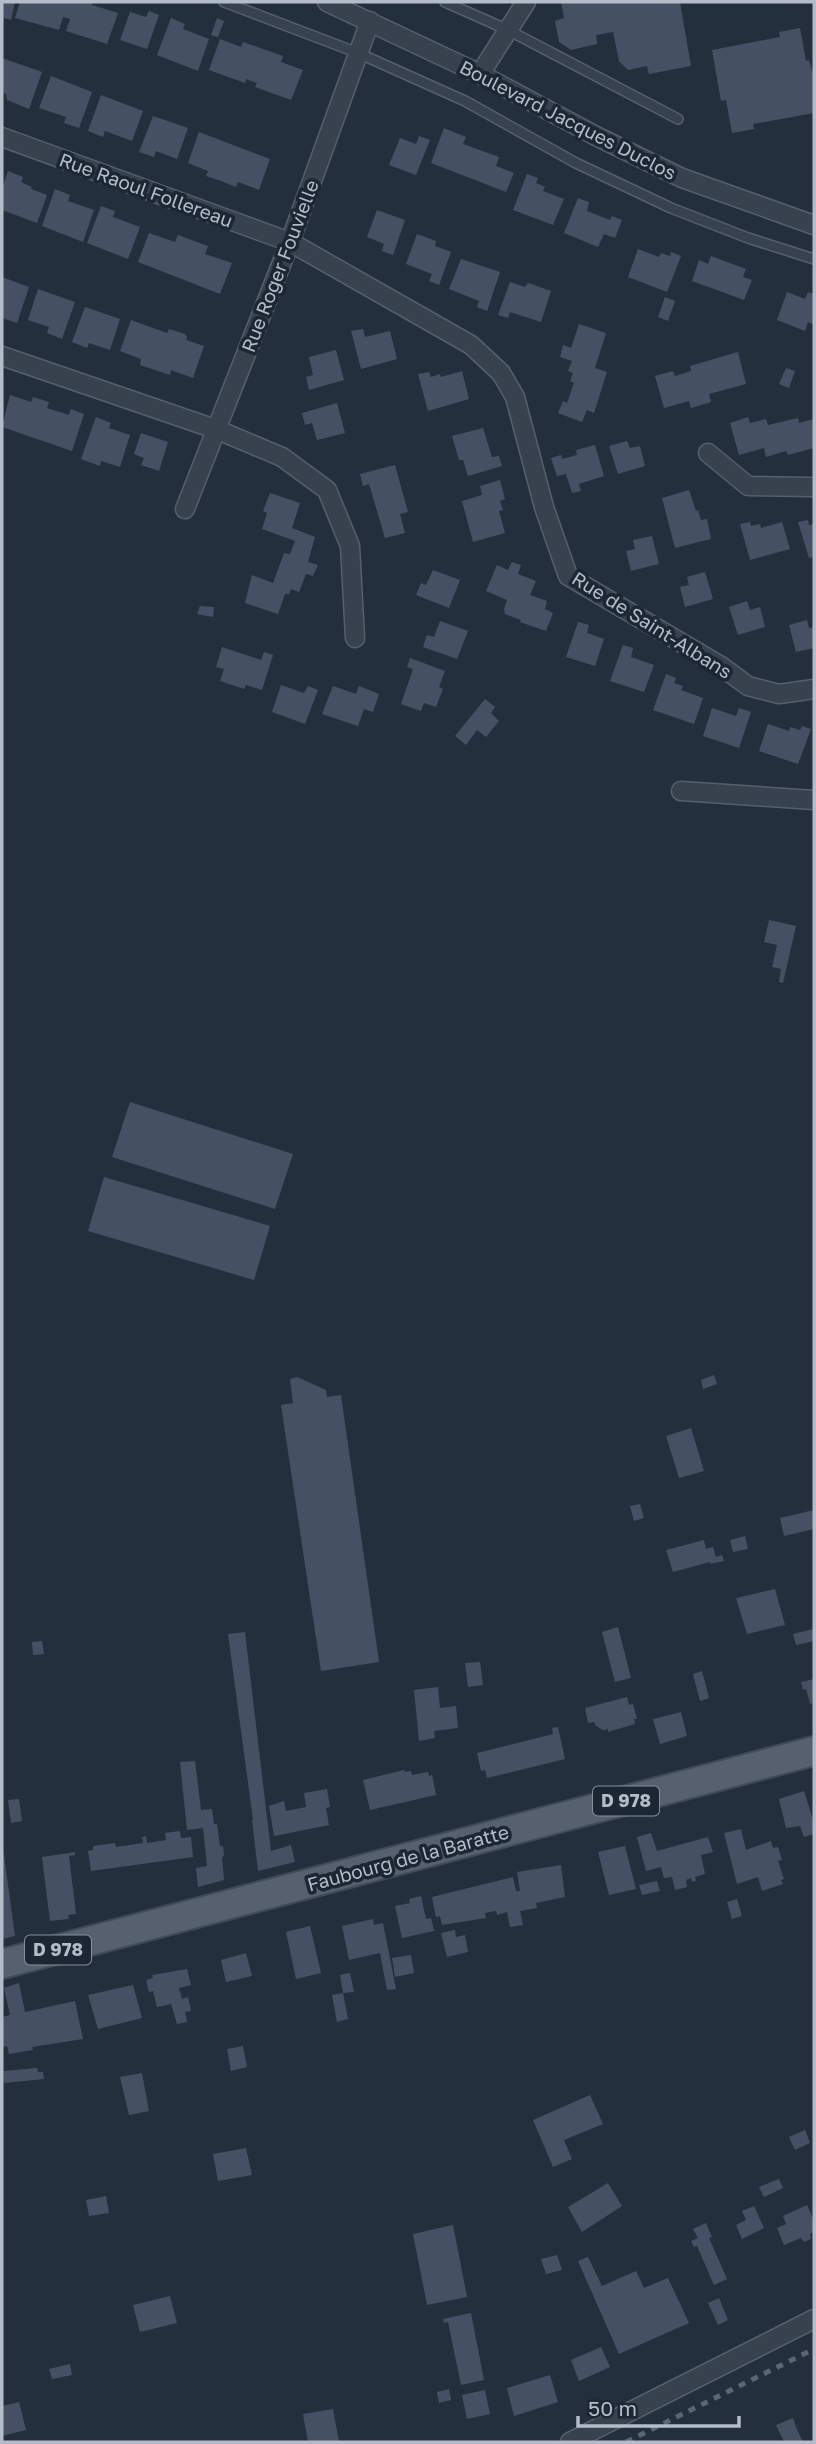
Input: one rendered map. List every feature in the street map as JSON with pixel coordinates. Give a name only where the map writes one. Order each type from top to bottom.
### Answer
[{"type":"main road","name":"Faubourg de la Baratte","points":[[2,1964],[814,1751]]},
{"type":"street","name":"Boulevard Jacques Duclos","points":[[327,2],[480,74],[681,178],[814,225]]},
{"type":"street","points":[[480,74],[526,2]]},
{"type":"street","name":"Rue Roger Fouvielle","points":[[185,509],[290,242],[370,20]]},
{"type":"street","name":"Rue Raoul Follereau","points":[[2,137],[290,242]]},
{"type":"street","name":"Rue de Saint-Albans","points":[[290,242],[471,345],[500,373],[515,397],[544,507],[568,576],[721,666],[748,686],[779,694],[814,690]]},
{"type":"street","points":[[2,356],[218,429],[282,457],[327,490],[350,546],[355,638]]},
{"type":"street","points":[[708,453],[748,486],[814,487]]},
{"type":"street","points":[[681,791],[814,800]]},
{"type":"street","points":[[570,2442],[814,2319]]},
{"type":"lane","points":[[224,2],[358,53],[466,101],[576,163],[671,208],[748,238],[814,259]]},
{"type":"lane","points":[[445,2],[508,30],[678,119]]},
{"type":"building","points":[[2,2],[15,2],[11,20],[4,18],[3,25]]},
{"type":"building","points":[[20,2],[93,2],[92,5],[118,13],[107,44],[66,31],[70,19],[63,17],[59,30],[15,18]]},
{"type":"building","points":[[561,2],[680,2],[691,66],[649,74],[647,66],[628,70],[619,61],[613,32],[596,35],[597,44],[571,50],[559,42],[555,21],[564,18]]},
{"type":"building","points":[[149,11],[159,15],[147,49],[120,40],[130,12],[146,17]]},
{"type":"building","points":[[171,18],[185,24],[183,29],[209,39],[198,71],[157,55]]},
{"type":"building","points":[[217,18],[224,21],[218,37],[211,35]]},
{"type":"building","points":[[800,28],[806,61],[809,60],[814,77],[814,113],[753,124],[754,129],[732,133],[726,100],[721,101],[712,50],[780,37],[779,32]]},
{"type":"building","points":[[220,39],[241,47],[243,42],[283,56],[281,62],[303,70],[291,100],[255,87],[257,83],[246,79],[245,83],[209,70]]},
{"type":"building","points":[[2,58],[42,72],[29,109],[7,100],[6,94],[2,92]]},
{"type":"building","points":[[51,76],[92,92],[79,128],[64,123],[66,117],[39,108]]},
{"type":"building","points":[[101,95],[143,111],[132,141],[105,131],[103,137],[88,131]]},
{"type":"building","points":[[153,116],[188,128],[177,159],[156,151],[154,157],[139,152]]},
{"type":"building","points":[[444,128],[466,137],[463,144],[499,157],[496,166],[514,173],[506,192],[431,163]]},
{"type":"building","points":[[199,132],[270,159],[259,190],[238,182],[236,187],[206,176],[208,171],[188,163]]},
{"type":"building","points":[[419,136],[430,140],[416,175],[389,165],[400,138],[416,144]]},
{"type":"building","points":[[8,171],[23,177],[21,182],[32,187],[31,189],[47,195],[37,223],[2,210],[2,189]]},
{"type":"building","points":[[527,174],[538,178],[536,183],[545,187],[543,191],[564,199],[553,225],[513,210]]},
{"type":"building","points":[[55,189],[70,195],[68,201],[94,210],[83,242],[42,226]]},
{"type":"building","points":[[578,198],[589,202],[587,211],[610,220],[612,216],[622,220],[615,238],[604,234],[598,247],[564,233]]},
{"type":"building","points":[[101,206],[115,211],[113,217],[140,227],[128,259],[87,243]]},
{"type":"building","points":[[377,210],[405,220],[393,255],[382,251],[384,244],[367,237]]},
{"type":"building","points":[[149,233],[175,242],[178,235],[208,246],[205,254],[232,263],[220,294],[138,262]]},
{"type":"building","points":[[417,234],[436,241],[435,246],[451,252],[439,285],[429,281],[432,274],[406,264]]},
{"type":"building","points":[[638,249],[659,257],[661,253],[670,256],[671,252],[681,256],[667,292],[628,277]]},
{"type":"building","points":[[711,256],[746,269],[743,277],[752,280],[744,300],[692,281],[699,260],[708,264]]},
{"type":"building","points":[[461,259],[500,272],[487,311],[477,307],[479,301],[449,289]]},
{"type":"building","points":[[2,277],[29,287],[17,323],[2,318]]},
{"type":"building","points":[[510,282],[525,287],[528,283],[551,291],[541,322],[510,312],[508,318],[498,315]]},
{"type":"building","points":[[38,289],[75,302],[62,339],[47,333],[49,327],[28,320]]},
{"type":"building","points":[[787,292],[805,299],[808,292],[814,294],[814,325],[808,322],[805,331],[777,320]]},
{"type":"building","points":[[665,297],[675,301],[668,321],[658,317]]},
{"type":"building","points":[[85,307],[120,319],[110,350],[89,343],[87,348],[72,342]]},
{"type":"building","points":[[131,320],[167,333],[169,329],[185,334],[186,340],[204,346],[193,378],[171,370],[170,375],[140,365],[141,359],[120,351]]},
{"type":"building","points":[[579,324],[606,333],[595,368],[607,372],[594,413],[587,410],[582,422],[558,413],[563,401],[567,403],[574,383],[570,381],[573,373],[568,371],[572,361],[560,357],[563,345],[571,348]]},
{"type":"building","points":[[363,329],[365,337],[390,331],[397,359],[361,369],[351,331]]},
{"type":"building","points":[[336,350],[344,380],[309,390],[306,377],[313,375],[309,357]]},
{"type":"building","points":[[738,352],[746,384],[709,394],[711,402],[691,408],[689,401],[664,408],[655,376],[673,371],[675,376],[691,371],[690,366]]},
{"type":"building","points":[[786,368],[795,371],[789,388],[779,384]]},
{"type":"building","points":[[462,371],[469,399],[428,411],[418,374],[429,372],[431,377],[440,374],[441,377]]},
{"type":"building","points":[[10,395],[31,402],[33,397],[49,402],[47,408],[69,415],[71,409],[84,414],[72,451],[2,427]]},
{"type":"building","points":[[337,403],[345,433],[317,440],[312,423],[305,425],[302,413]]},
{"type":"building","points":[[96,417],[111,423],[109,428],[130,435],[120,467],[101,461],[100,466],[81,459]]},
{"type":"building","points":[[748,417],[750,423],[766,419],[768,425],[798,418],[799,423],[814,419],[814,448],[788,455],[786,451],[766,457],[764,448],[739,455],[730,423]]},
{"type":"building","points":[[483,428],[492,457],[499,456],[502,466],[468,476],[463,460],[459,460],[452,436]]},
{"type":"building","points":[[141,433],[168,442],[159,471],[141,465],[144,458],[134,454]]},
{"type":"building","points":[[627,441],[630,448],[640,446],[645,466],[618,474],[609,446]]},
{"type":"building","points":[[595,445],[604,476],[579,484],[581,491],[572,493],[566,474],[557,476],[551,458],[561,455],[562,459],[577,455],[576,450]]},
{"type":"building","points":[[395,465],[408,512],[400,514],[405,533],[385,538],[369,484],[363,486],[360,474]]},
{"type":"building","points":[[500,480],[505,499],[500,501],[503,510],[499,511],[505,533],[473,542],[462,501],[482,495],[480,486]]},
{"type":"building","points":[[689,490],[701,520],[707,519],[711,539],[675,548],[662,498]]},
{"type":"building","points":[[270,493],[300,503],[292,528],[315,537],[308,562],[318,565],[313,576],[306,574],[299,592],[291,589],[289,594],[285,594],[278,614],[245,603],[252,575],[273,583],[284,553],[290,554],[295,541],[262,529],[267,513],[263,511]]},
{"type":"building","points":[[808,520],[809,525],[814,524],[814,557],[809,558],[798,522]]},
{"type":"building","points":[[750,522],[751,526],[760,524],[761,528],[782,522],[790,549],[750,560],[740,524]]},
{"type":"building","points":[[652,536],[659,564],[631,571],[626,551],[635,549],[633,540]]},
{"type":"building","points":[[512,562],[521,565],[518,574],[536,581],[530,595],[547,601],[545,609],[553,613],[546,631],[505,614],[507,600],[486,591],[497,565],[508,570]]},
{"type":"building","points":[[433,570],[460,580],[449,608],[416,595],[421,583],[426,585]]},
{"type":"building","points":[[705,572],[713,599],[685,607],[680,587],[689,585],[687,577]]},
{"type":"building","points":[[747,601],[750,610],[760,607],[765,627],[738,635],[729,607]]},
{"type":"building","points":[[200,606],[214,607],[213,617],[197,614]]},
{"type":"building","points":[[807,620],[809,628],[814,627],[814,648],[796,652],[789,625]]},
{"type":"building","points":[[440,621],[468,631],[457,659],[423,647],[427,635],[434,637]]},
{"type":"building","points":[[578,622],[589,625],[587,633],[604,639],[595,666],[566,657]]},
{"type":"building","points":[[623,645],[633,648],[631,657],[654,665],[644,692],[610,681]]},
{"type":"building","points":[[222,647],[261,660],[264,652],[273,655],[262,690],[246,685],[244,689],[220,681],[224,669],[216,667]]},
{"type":"building","points":[[410,658],[445,671],[439,687],[443,689],[436,707],[424,703],[421,711],[401,704],[413,669],[407,667]]},
{"type":"building","points":[[666,674],[676,678],[674,683],[683,686],[681,690],[703,698],[694,724],[653,710]]},
{"type":"building","points":[[281,685],[304,693],[308,686],[318,690],[305,724],[272,712]]},
{"type":"building","points":[[333,686],[356,694],[359,686],[379,694],[373,712],[364,709],[358,726],[322,714]]},
{"type":"building","points":[[485,699],[495,707],[491,713],[499,721],[486,737],[477,730],[466,745],[455,736]]},
{"type":"building","points":[[712,708],[736,716],[739,708],[751,712],[739,748],[703,736]]},
{"type":"building","points":[[768,724],[789,731],[790,727],[800,730],[802,726],[811,729],[798,764],[759,751]]},
{"type":"building","points":[[769,920],[796,926],[783,983],[779,982],[781,969],[772,967],[777,945],[764,942]]},
{"type":"building","points":[[130,1102],[293,1154],[275,1209],[112,1157]]},
{"type":"building","points":[[104,1177],[270,1226],[254,1280],[88,1231]]},
{"type":"building","points":[[714,1375],[717,1384],[703,1389],[701,1380]]},
{"type":"building","points":[[297,1377],[326,1390],[327,1397],[341,1395],[379,1662],[321,1671],[281,1405],[293,1403],[290,1379]]},
{"type":"building","points":[[691,1428],[704,1471],[679,1478],[666,1436]]},
{"type":"building","points":[[640,1504],[644,1518],[634,1521],[630,1506]]},
{"type":"building","points":[[814,1510],[814,1529],[784,1536],[780,1518]]},
{"type":"building","points":[[745,1536],[748,1549],[733,1552],[730,1540]]},
{"type":"building","points":[[704,1540],[706,1549],[713,1547],[716,1557],[722,1555],[724,1561],[673,1572],[666,1550]]},
{"type":"building","points":[[775,1589],[785,1625],[747,1634],[736,1598]]},
{"type":"building","points":[[618,1627],[631,1678],[615,1682],[602,1632]]},
{"type":"building","points":[[813,1629],[814,1641],[796,1645],[793,1634]]},
{"type":"building","points":[[245,1632],[271,1851],[291,1845],[295,1862],[258,1871],[228,1634]]},
{"type":"building","points":[[42,1641],[44,1654],[33,1655],[32,1642]]},
{"type":"building","points":[[480,1662],[483,1685],[468,1687],[465,1663]]},
{"type":"building","points":[[702,1671],[709,1698],[700,1701],[693,1674]]},
{"type":"building","points":[[814,1679],[814,1703],[810,1704],[801,1682]]},
{"type":"building","points":[[438,1687],[440,1708],[456,1706],[458,1728],[434,1731],[435,1738],[419,1741],[414,1690]]},
{"type":"building","points":[[627,1697],[629,1705],[633,1704],[637,1719],[634,1719],[635,1724],[608,1732],[608,1729],[603,1730],[594,1722],[588,1723],[585,1708]]},
{"type":"building","points":[[681,1712],[687,1736],[660,1744],[653,1719]]},
{"type":"building","points":[[558,1727],[565,1759],[487,1778],[485,1770],[481,1771],[477,1753],[553,1734],[552,1728]]},
{"type":"building","points":[[195,1761],[201,1810],[212,1809],[224,1856],[224,1880],[198,1887],[196,1868],[207,1866],[203,1828],[187,1830],[180,1762]]},
{"type":"building","points":[[404,1770],[411,1771],[412,1775],[428,1772],[429,1776],[432,1775],[436,1795],[370,1810],[363,1780]]},
{"type":"building","points":[[327,1789],[329,1825],[274,1836],[269,1806],[284,1801],[286,1811],[306,1807],[304,1793]]},
{"type":"building","points":[[804,1791],[814,1823],[814,1834],[804,1837],[800,1826],[786,1828],[779,1799]]},
{"type":"building","points":[[19,1799],[22,1821],[11,1823],[8,1800]]},
{"type":"building","points":[[741,1829],[746,1850],[771,1841],[773,1848],[778,1847],[782,1860],[778,1861],[783,1884],[762,1891],[758,1877],[737,1884],[724,1833]]},
{"type":"building","points":[[180,1831],[181,1838],[191,1837],[193,1857],[91,1871],[88,1851],[93,1850],[93,1846],[115,1843],[116,1847],[143,1843],[142,1837],[146,1836],[147,1843],[166,1840],[165,1833]]},
{"type":"building","points":[[651,1833],[657,1851],[708,1837],[713,1852],[701,1855],[705,1874],[695,1877],[696,1881],[692,1882],[691,1878],[686,1880],[687,1887],[675,1890],[672,1877],[664,1878],[661,1867],[646,1871],[637,1837]]},
{"type":"building","points":[[2,1841],[15,1936],[2,1939]]},
{"type":"building","points":[[625,1846],[636,1889],[609,1895],[598,1852]]},
{"type":"building","points":[[75,1852],[75,1855],[69,1856],[76,1914],[68,1915],[69,1919],[50,1921],[42,1857]]},
{"type":"building","points":[[561,1865],[565,1897],[536,1903],[537,1908],[520,1911],[523,1925],[510,1927],[507,1912],[497,1915],[496,1911],[485,1913],[486,1918],[442,1925],[440,1916],[436,1917],[432,1897],[513,1877],[516,1891],[520,1891],[517,1872]]},
{"type":"building","points":[[657,1881],[660,1891],[642,1895],[639,1885]]},
{"type":"building","points":[[421,1896],[426,1919],[431,1918],[434,1931],[402,1938],[395,1906],[410,1903],[409,1899]]},
{"type":"building","points":[[737,1899],[742,1916],[732,1919],[727,1902]]},
{"type":"building","points":[[373,1919],[374,1925],[383,1923],[396,1989],[387,1990],[380,1953],[349,1960],[342,1926]]},
{"type":"building","points":[[310,1926],[321,1973],[296,1979],[286,1932]]},
{"type":"building","points":[[455,1930],[456,1937],[465,1935],[468,1952],[447,1957],[441,1933]]},
{"type":"building","points":[[246,1953],[252,1976],[226,1982],[221,1960]]},
{"type":"building","points":[[411,1955],[414,1973],[395,1977],[392,1958]]},
{"type":"building","points":[[187,1969],[191,1985],[179,1988],[182,1999],[188,1997],[191,2011],[185,2012],[187,2022],[177,2024],[171,2004],[157,2007],[153,1991],[149,1992],[146,1980],[153,1978],[152,1975]]},
{"type":"building","points":[[350,1973],[354,1992],[343,1993],[340,1975]]},
{"type":"building","points":[[19,1983],[25,2012],[75,2001],[83,2039],[32,2047],[33,2050],[9,2054],[7,2046],[2,2047],[2,2017],[10,2015],[4,1988]]},
{"type":"building","points":[[133,1985],[142,2018],[98,2029],[88,1995]]},
{"type":"building","points":[[343,1993],[348,2019],[337,2022],[332,1995]]},
{"type":"building","points":[[243,2046],[247,2067],[231,2071],[227,2049]]},
{"type":"building","points":[[37,2068],[38,2072],[43,2072],[44,2079],[4,2083],[3,2071]]},
{"type":"building","points":[[142,2073],[149,2111],[129,2115],[120,2077]]},
{"type":"building","points":[[590,2095],[603,2124],[564,2140],[572,2159],[553,2167],[533,2120]]},
{"type":"building","points":[[805,2130],[810,2143],[795,2150],[789,2137]]},
{"type":"building","points":[[246,2148],[252,2175],[218,2181],[213,2154]]},
{"type":"building","points":[[779,2179],[783,2188],[764,2197],[759,2187]]},
{"type":"building","points":[[608,2183],[622,2206],[582,2232],[568,2207]]},
{"type":"building","points":[[106,2196],[109,2213],[89,2216],[86,2200]]},
{"type":"building","points":[[807,2205],[814,2221],[811,2239],[804,2242],[801,2238],[784,2245],[777,2228],[786,2224],[783,2216]]},
{"type":"building","points":[[754,2206],[764,2228],[742,2239],[736,2225],[746,2220],[742,2211]]},
{"type":"building","points":[[706,2223],[712,2237],[709,2238],[727,2279],[714,2285],[697,2246],[694,2247],[691,2241],[698,2238],[693,2229]]},
{"type":"building","points":[[453,2225],[467,2297],[427,2305],[413,2234]]},
{"type":"building","points":[[557,2255],[562,2270],[546,2274],[541,2259]]},
{"type":"building","points":[[588,2257],[602,2286],[636,2271],[644,2288],[668,2278],[689,2323],[619,2354],[578,2261]]},
{"type":"building","points":[[170,2296],[177,2323],[140,2332],[133,2305]]},
{"type":"building","points":[[719,2298],[728,2320],[718,2325],[708,2303]]},
{"type":"building","points":[[471,2313],[484,2380],[461,2385],[448,2322],[444,2323],[443,2319]]},
{"type":"building","points":[[601,2347],[610,2367],[579,2381],[571,2360]]},
{"type":"building","points":[[70,2364],[72,2375],[52,2379],[49,2369]]},
{"type":"building","points":[[550,2375],[558,2402],[514,2416],[507,2388]]},
{"type":"building","points":[[449,2389],[451,2400],[439,2403],[437,2392]]},
{"type":"building","points":[[485,2390],[490,2414],[467,2419],[462,2395]]},
{"type":"building","points":[[19,2402],[26,2430],[2,2436],[2,2406]]},
{"type":"building","points":[[333,2409],[339,2442],[308,2442],[303,2414]]},
{"type":"building","points":[[793,2418],[803,2442],[784,2442],[776,2425]]},
{"type":"railway","points":[[626,2442],[814,2349]]}]
